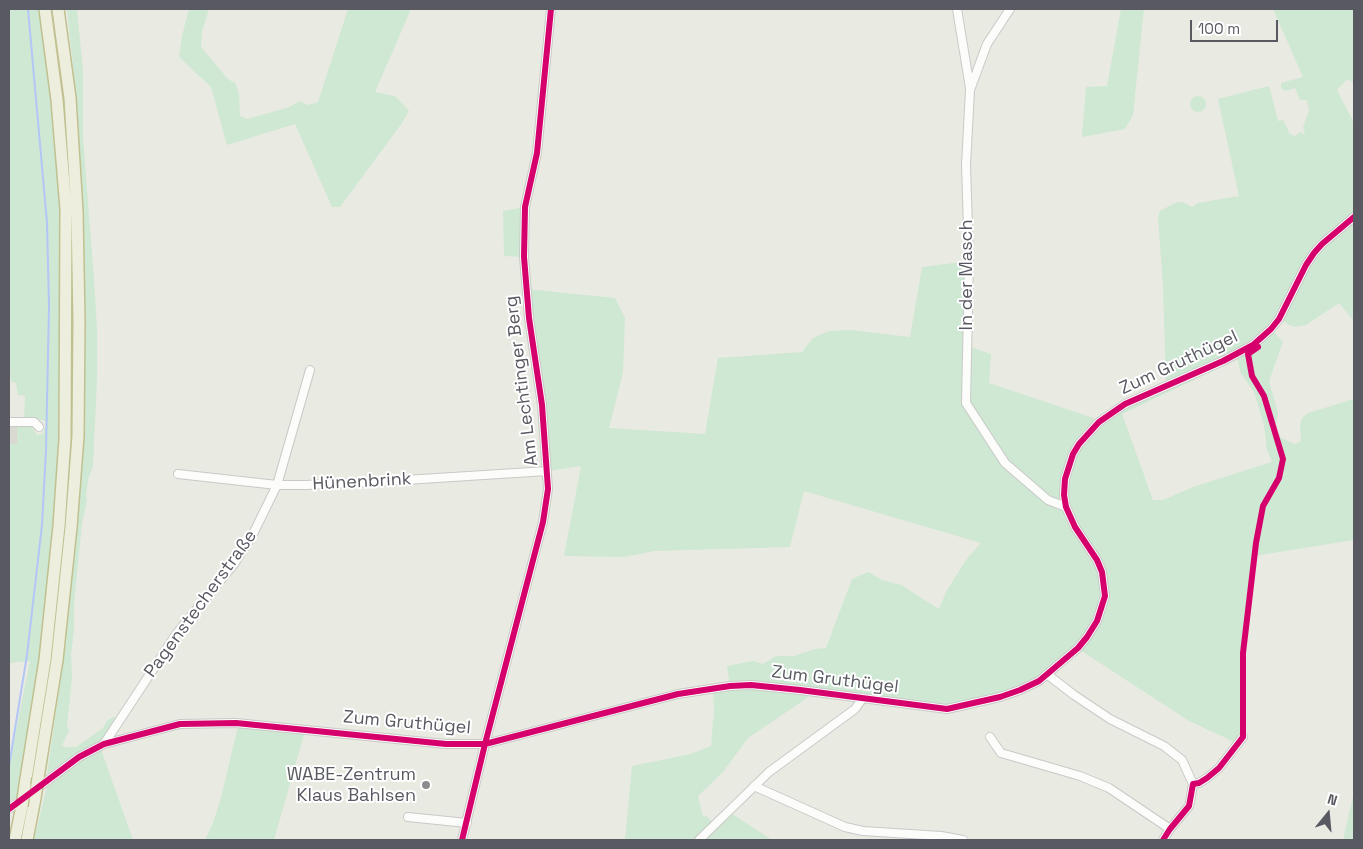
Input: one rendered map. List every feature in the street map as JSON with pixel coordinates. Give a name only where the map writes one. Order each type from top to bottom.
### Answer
[{"type":"highway","points":[[15,840],[45,660],[59,526],[65,439],[66,209],[57,100],[45,9]]},
{"type":"highway","points":[[26,840],[57,660],[71,527],[78,436],[79,322],[76,212],[70,98],[58,9]]},
{"type":"street","name":"Am Lechtinger Berg","points":[[462,840],[543,522],[548,489],[542,405],[525,281],[524,257],[525,207],[536,152],[551,9]]},
{"type":"street","points":[[957,9],[970,90]]},
{"type":"street","name":"In der Masch","points":[[1010,9],[987,44],[970,90],[966,165],[968,261],[966,402],[1005,464],[1048,500],[1066,507]]},
{"type":"street","name":"Zum Gruthügel","points":[[9,809],[79,757],[104,744],[171,726],[216,723],[280,727],[446,744],[485,744],[678,694],[730,686],[751,685],[947,709],[1000,697],[1033,684],[1048,674],[1078,648],[1087,637],[1097,621],[1105,596],[1102,572],[1097,560],[1075,527],[1066,507],[1064,495],[1065,479],[1072,454],[1086,435],[1099,422],[1125,404],[1223,361],[1253,345],[1271,329],[1279,318],[1306,264],[1314,253],[1354,217]]},
{"type":"street","name":"Pagenstecherstraße","points":[[104,744],[177,633],[244,550],[277,485],[310,370]]},
{"type":"street","points":[[9,422],[34,422],[39,427]]},
{"type":"street","name":"Hünenbrink","points":[[178,474],[277,485],[374,482],[547,471]]},
{"type":"street","points":[[1048,674],[1074,695],[1110,719],[1164,746],[1182,760],[1193,784],[1189,806],[1170,829],[1164,840]]},
{"type":"street","points":[[699,840],[769,772],[855,709],[863,698]]},
{"type":"street","points":[[1193,784],[1208,778],[1219,768],[1243,736]]},
{"type":"street","points":[[990,737],[1001,753],[1080,776],[1109,788],[1170,829]]},
{"type":"street","points":[[754,786],[845,827],[863,831],[941,836],[962,840]]},
{"type":"street","points":[[408,817],[466,823]]},
{"type":"shaded area","points":[[17,424],[17,444],[9,444],[9,425]]},
{"type":"green space","points":[[9,9],[42,9],[54,108],[62,263],[61,427],[57,505],[40,658],[19,795],[9,802],[9,765],[30,661],[9,663],[9,444],[17,444],[17,424],[30,425],[37,435],[43,434],[45,421],[38,419],[34,422],[24,421],[25,396],[18,395],[16,383],[11,382],[9,356]]},
{"type":"green space","points":[[67,9],[77,9],[83,71],[83,137],[97,328],[97,378],[93,466],[88,480],[87,501],[82,523],[74,604],[74,631],[71,654],[72,678],[67,724],[69,731],[62,745],[76,747],[102,729],[108,720],[114,717],[118,719],[109,733],[99,742],[73,756],[47,774],[66,642],[73,558],[82,409],[85,313],[77,105]]},
{"type":"green space","points":[[189,9],[209,9],[202,31],[201,47],[228,79],[236,84],[239,95],[240,116],[247,119],[290,107],[299,101],[308,105],[318,102],[348,9],[411,9],[375,92],[395,96],[409,111],[340,207],[332,207],[295,124],[227,145],[211,87],[179,57]]},
{"type":"green space","points":[[1121,9],[1144,9],[1133,115],[1125,129],[1082,137],[1086,87],[1107,86]]},
{"type":"green space","points":[[1273,9],[1354,9],[1354,83],[1347,79],[1337,90],[1354,123],[1354,321],[1339,303],[1306,325],[1295,327],[1284,321],[1274,332],[1283,342],[1269,381],[1278,413],[1277,431],[1280,437],[1294,444],[1301,442],[1300,427],[1302,418],[1308,413],[1354,399],[1354,540],[1254,556],[1243,661],[1243,737],[1238,745],[1189,721],[1077,648],[1020,690],[947,709],[808,691],[807,698],[748,738],[723,772],[698,796],[703,817],[706,816],[716,825],[729,812],[772,840],[625,840],[632,766],[691,754],[711,746],[714,711],[713,688],[730,686],[727,666],[753,661],[763,664],[776,656],[794,656],[815,649],[826,648],[852,579],[868,572],[882,580],[901,585],[939,609],[946,592],[966,560],[981,543],[804,491],[790,547],[655,551],[624,557],[564,556],[581,466],[547,471],[526,289],[615,298],[625,318],[623,372],[609,428],[705,434],[718,358],[802,352],[813,338],[829,331],[849,330],[910,337],[922,267],[969,261],[967,346],[991,354],[989,383],[1093,418],[1099,422],[1166,385],[1163,287],[1158,217],[1160,211],[1175,203],[1183,202],[1192,207],[1198,203],[1239,196],[1218,99],[1269,86],[1278,121],[1283,120],[1290,134],[1295,136],[1300,132],[1305,135],[1303,127],[1309,110],[1307,101],[1300,100],[1295,88],[1285,91],[1281,88],[1281,83],[1303,77]],"holes":[[[1238,359],[1240,372],[1254,392],[1264,425],[1267,450],[1272,462],[1193,487],[1163,500],[1153,500],[1122,414]]]},
{"type":"green space","points":[[1195,96],[1201,96],[1206,101],[1204,110],[1195,112],[1190,107],[1190,101]]},
{"type":"green space","points":[[525,207],[524,257],[504,256],[503,211]]},
{"type":"green space","points":[[238,726],[305,731],[274,840],[205,840],[221,798]]},
{"type":"green space","points":[[101,749],[133,840],[34,840],[48,782],[81,758]]},
{"type":"green space","points":[[1354,792],[1354,840],[1343,840]]},
{"type":"waterway","points":[[9,766],[27,655],[42,525],[46,450],[49,306],[47,223],[28,9]]},
{"type":"cycle path","points":[[462,840],[543,522],[548,489],[542,405],[529,318],[524,257],[525,207],[537,153],[551,9]]},
{"type":"cycle path","points":[[9,809],[79,757],[104,744],[180,724],[236,723],[446,744],[485,744],[678,694],[730,686],[751,685],[800,690],[947,709],[1000,697],[1020,690],[1039,681],[1078,648],[1097,621],[1105,596],[1102,572],[1097,560],[1075,527],[1066,507],[1064,495],[1065,479],[1073,454],[1079,444],[1099,422],[1125,404],[1223,361],[1253,345],[1279,319],[1314,253],[1354,217]]},
{"type":"cycle path","points":[[1163,840],[1189,806],[1193,784],[1199,783],[1219,768],[1243,737],[1243,653],[1256,543],[1263,506],[1279,478],[1283,459],[1264,396],[1252,376],[1248,354],[1258,347]]},
{"type":"place","name":"WABE-Zentrum Klaus Bahlsen","points":[[426,785]]}]
